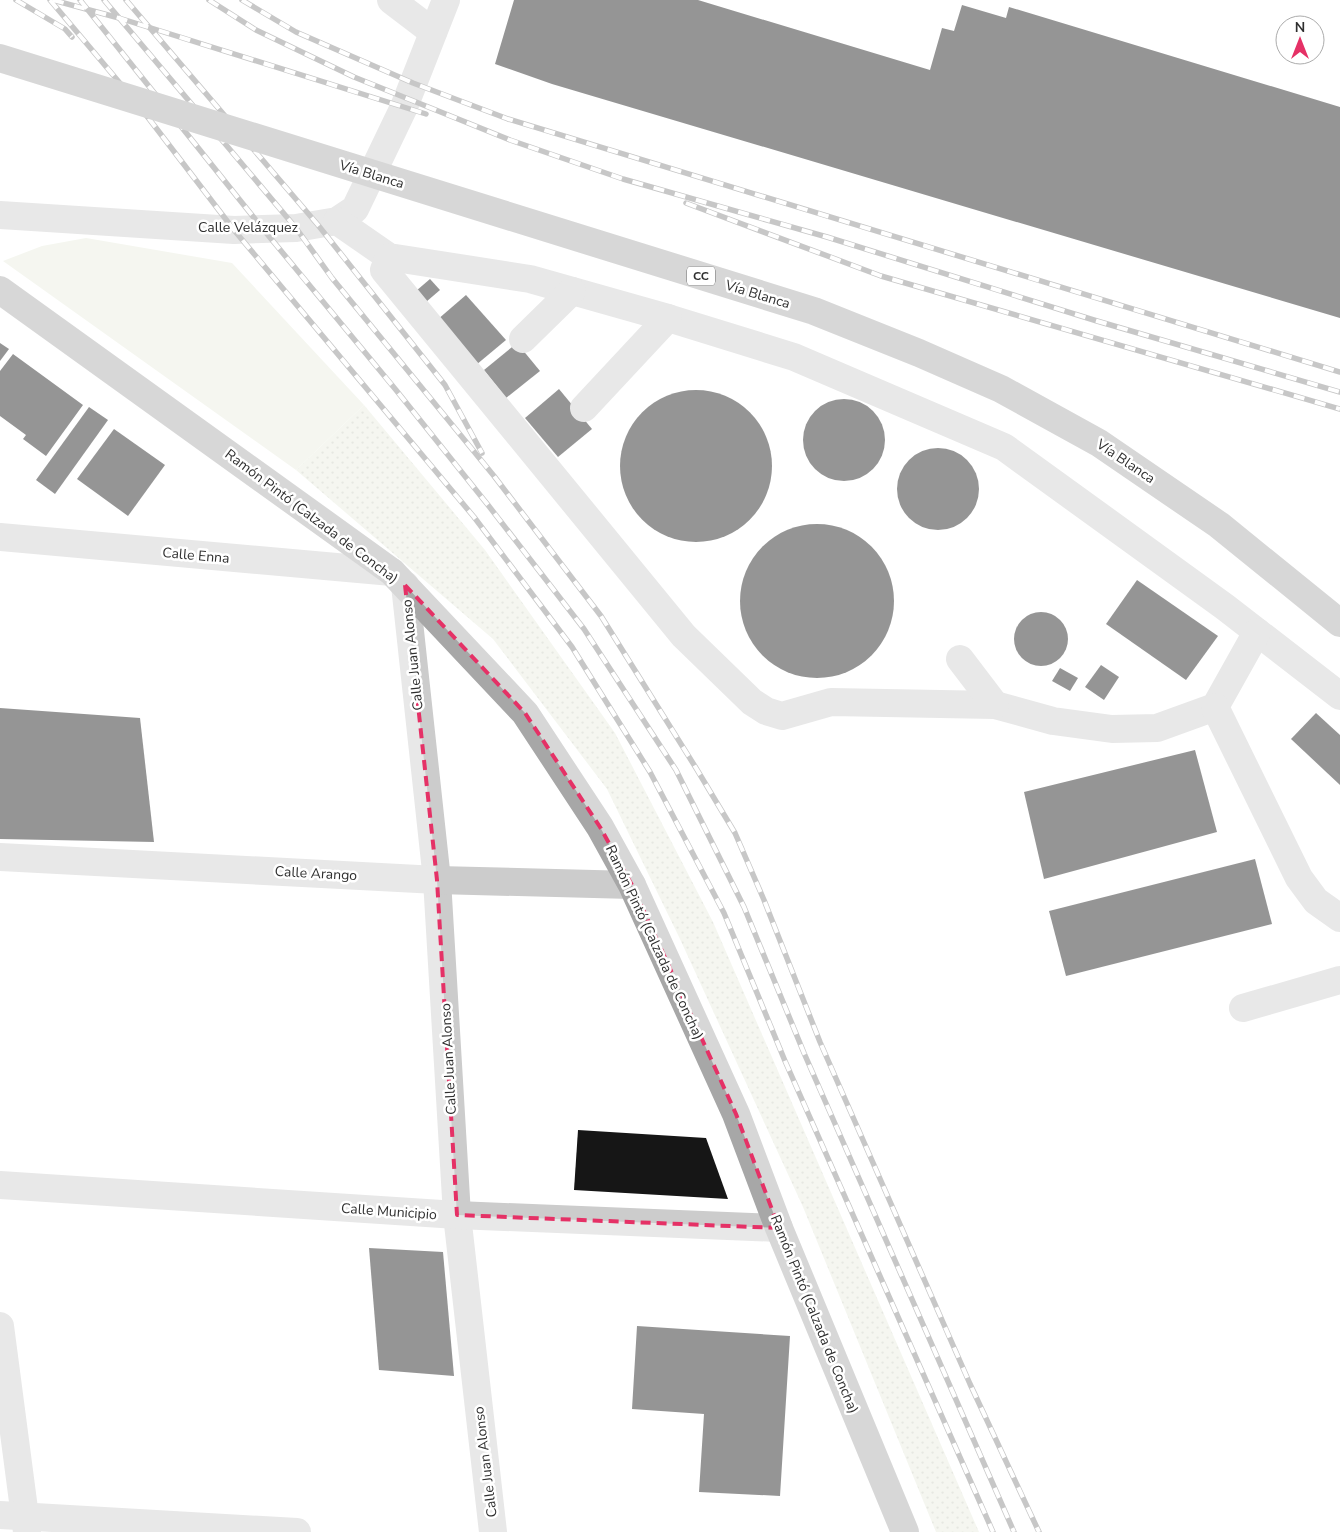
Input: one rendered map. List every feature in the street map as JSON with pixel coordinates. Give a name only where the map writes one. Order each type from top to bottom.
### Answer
[{"type":"main road","name":"Vía Blanca","points":[[0,58],[814,311],[919,353],[1001,389],[1099,443],[1219,525],[1340,623]]},
{"type":"main road","name":"Ramón Pintó (Calzada de Concha)","points":[[0,290],[399,579],[525,713],[600,827],[632,885],[736,1114],[779,1228],[905,1532]]},
{"type":"street","points":[[391,0],[434,32]]},
{"type":"street","name":"Calle Velázquez","points":[[0,216],[234,230],[296,228],[337,221],[355,209],[404,108],[446,0]]},
{"type":"street","points":[[337,221],[388,256],[530,279],[668,318],[794,358],[1004,447],[1257,632],[1340,696]]},
{"type":"street","points":[[388,256],[384,270],[684,636],[752,702],[766,711],[782,716],[831,702],[995,705],[1053,721],[1112,729],[1157,728],[1215,706],[1257,632]]},
{"type":"street","points":[[523,339],[572,291]]},
{"type":"street","points":[[584,408],[668,318]]},
{"type":"street","name":"Calle Enna","points":[[0,537],[399,579]]},
{"type":"street","name":"Calle Juan Alonso","points":[[399,579],[437,880],[457,1215],[494,1532]]},
{"type":"street","points":[[960,659],[995,705]]},
{"type":"street","points":[[1215,706],[1299,878],[1316,902],[1340,918]]},
{"type":"street","name":"Calle Arango","points":[[0,857],[437,880],[632,885]]},
{"type":"street","points":[[1243,1008],[1340,980]]},
{"type":"street","name":"Calle Municipio","points":[[0,1185],[457,1215],[779,1228]]},
{"type":"street","points":[[0,1326],[17,1521],[297,1532]]},
{"type":"highlighted area","points":[[405,585],[525,713],[600,827],[632,885],[736,1114],[779,1228],[457,1215],[437,880]]},
{"type":"shaded area","points":[[86,238],[232,263],[364,405],[296,470],[3,261],[42,246]]},
{"type":"shaded area","points":[[364,405],[485,550],[615,733],[713,922],[979,1532],[936,1532],[803,1207],[680,939],[607,789],[493,639],[296,470]]},
{"type":"building","points":[[514,0],[698,0],[930,70],[942,28],[954,31],[962,5],[1006,18],[1009,7],[1340,107],[1340,318],[552,84],[495,64]]},
{"type":"building","points":[[430,279],[440,290],[426,302],[416,291]]},
{"type":"building","points":[[466,295],[506,340],[476,365],[437,320]]},
{"type":"building","points":[[0,343],[9,349],[0,361]]},
{"type":"building","points":[[517,343],[540,371],[506,398],[484,370]]},
{"type":"building","points":[[13,354],[83,405],[46,456],[23,439],[26,435],[0,416],[0,371]]},
{"type":"building","points":[[559,389],[592,429],[558,457],[525,418]]},
{"type":"building","points":[[696,390],[725,396],[738,403],[749,413],[759,424],[766,437],[772,466],[766,495],[759,508],[749,519],[738,529],[725,536],[696,542],[667,536],[654,529],[643,519],[633,508],[626,495],[620,466],[626,437],[633,424],[643,413],[654,403],[667,396]]},
{"type":"building","points":[[844,399],[860,402],[873,411],[882,424],[885,440],[882,456],[873,469],[860,478],[844,481],[828,478],[815,469],[806,456],[803,440],[806,424],[815,411],[828,402]]},
{"type":"building","points":[[89,407],[108,420],[55,494],[36,480]]},
{"type":"building","points":[[114,429],[165,465],[128,516],[77,479]]},
{"type":"building","points":[[938,448],[954,451],[967,460],[976,473],[979,489],[976,505],[967,518],[954,527],[938,530],[922,527],[909,518],[900,505],[897,489],[900,473],[909,460],[922,451]]},
{"type":"building","points":[[817,524],[832,525],[847,530],[872,546],[888,571],[893,586],[893,616],[888,631],[872,656],[847,672],[832,677],[817,678],[802,677],[787,672],[762,656],[746,631],[741,616],[740,601],[741,586],[746,571],[762,546],[787,530],[802,525]]},
{"type":"building","points":[[1137,580],[1218,636],[1186,680],[1106,624]]},
{"type":"building","points":[[1041,612],[1060,620],[1068,639],[1060,658],[1041,666],[1022,658],[1014,639],[1022,620]]},
{"type":"building","points":[[1101,665],[1119,677],[1104,700],[1085,687]]},
{"type":"building","points":[[1060,668],[1078,678],[1070,691],[1052,681]]},
{"type":"building","points":[[0,708],[140,718],[154,842],[0,839]]},
{"type":"building","points":[[1316,713],[1340,735],[1340,785],[1291,739]]},
{"type":"building","points":[[1195,750],[1217,832],[1044,879],[1024,792]]},
{"type":"building","points":[[1255,859],[1272,924],[1066,976],[1049,911]]},
{"type":"building","points":[[578,1130],[706,1138],[728,1199],[574,1190]]},
{"type":"building","points":[[369,1248],[443,1252],[454,1376],[379,1370]]},
{"type":"building","points":[[637,1326],[790,1336],[780,1496],[699,1492],[704,1414],[632,1409]]},
{"type":"railway","points":[[16,0],[65,29],[72,37]]},
{"type":"railway","points":[[50,0],[140,107],[234,230],[474,517],[572,647],[650,772],[724,913],[785,1061],[993,1532]]},
{"type":"railway","points":[[53,0],[119,18],[426,114]]},
{"type":"railway","points":[[80,0],[263,229],[396,390],[584,629],[676,770],[744,907],[804,1053],[1014,1532]]},
{"type":"railway","points":[[104,0],[296,228],[332,278],[494,476],[601,616],[696,768],[735,833],[764,900],[820,1042],[970,1384],[1039,1532]]},
{"type":"railway","points":[[126,0],[318,225],[445,385],[482,453]]},
{"type":"railway","points":[[209,0],[256,30],[354,77],[510,140],[623,179],[827,237],[1097,321],[1340,392]]},
{"type":"railway","points":[[242,0],[296,32],[413,83],[508,119],[1340,372]]},
{"type":"railway","points":[[686,203],[881,276],[1340,409]]}]
